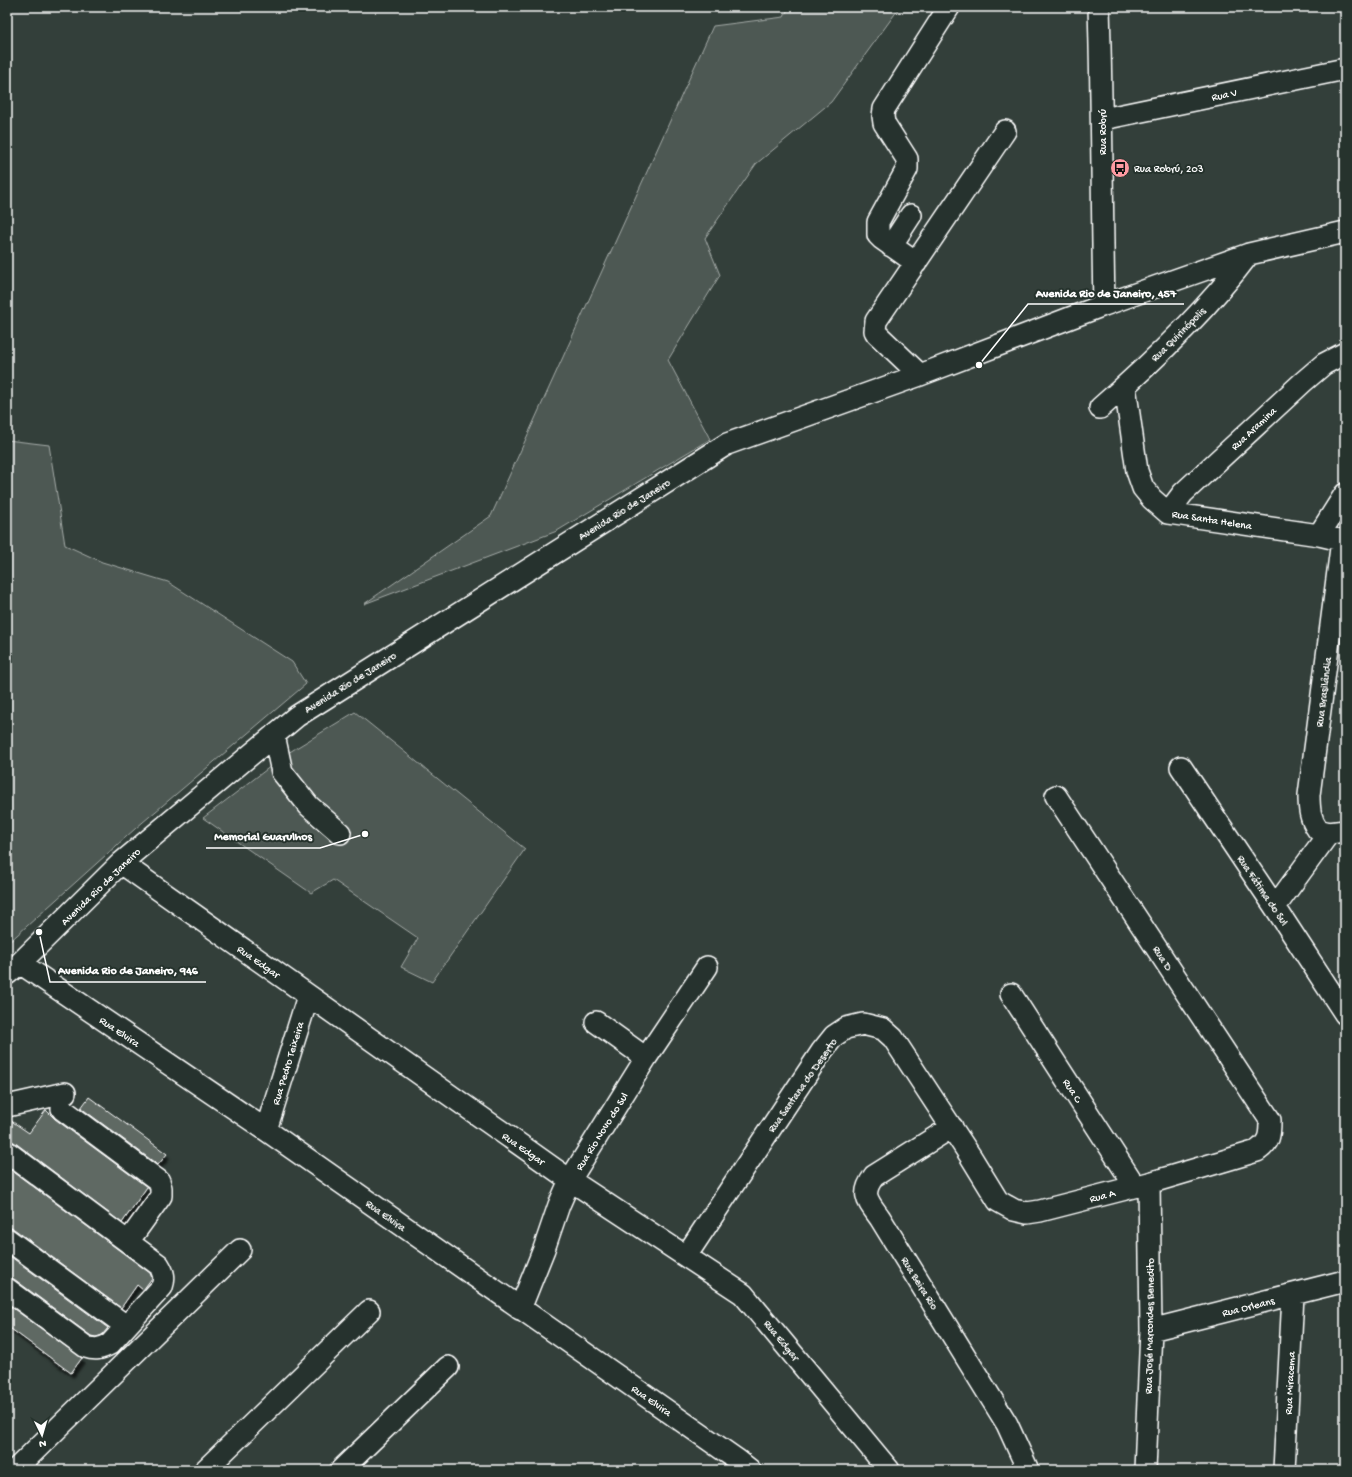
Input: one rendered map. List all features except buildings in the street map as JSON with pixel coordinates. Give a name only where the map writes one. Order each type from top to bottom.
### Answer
[{"type":"street","points":[[916,263],[878,235],[878,222],[907,169],[908,164],[904,153],[884,123],[884,108],[949,7]]},
{"type":"street","name":"Rua Robrú","points":[[1099,7],[1103,119],[1102,194],[1104,306]]},
{"type":"street","name":"Rua V","points":[[1103,119],[1345,69]]},
{"type":"street","points":[[920,375],[877,334],[875,326],[876,321],[1004,131]]},
{"type":"street","points":[[891,246],[911,215]]},
{"type":"street","name":"Avenida Rio de Janeiro","points":[[14,969],[121,863],[297,716],[727,444],[1249,254],[1345,232]]},
{"type":"street","name":"Rua Quirinópolis","points":[[1100,408],[1188,326],[1229,280],[1249,254]]},
{"type":"street","name":"Rua Aramina","points":[[1168,512],[1183,493],[1303,382],[1324,364],[1345,353]]},
{"type":"street","name":"Rua Santa Helena","points":[[1125,386],[1137,471],[1143,488],[1152,499],[1168,512],[1319,535],[1344,541]]},
{"type":"street","points":[[1319,535],[1345,494]]},
{"type":"street","name":"Rua Brasilândia","points":[[1340,830],[1318,830],[1312,821],[1309,808],[1309,796],[1344,541]]},
{"type":"street","points":[[274,735],[282,772],[309,806],[340,833]]},
{"type":"street","name":"Rua Fátima do Sul","points":[[1180,766],[1345,1014]]},
{"type":"street","name":"Rua D","points":[[1056,796],[1270,1120]]},
{"type":"street","points":[[1275,907],[1340,830]]},
{"type":"street","name":"Rua Edgar","points":[[121,863],[570,1180],[743,1294],[889,1470]]},
{"type":"street","name":"Rua Rio Novo do Sul","points":[[520,1309],[544,1249],[559,1205],[570,1180],[646,1058],[707,967]]},
{"type":"street","name":"Rua Elvira","points":[[14,969],[266,1130],[750,1470]]},
{"type":"street","name":"Rua C","points":[[1011,994],[1142,1185]]},
{"type":"street","name":"Rua Pedro Teixeira","points":[[266,1130],[308,996]]},
{"type":"street","points":[[596,1022],[646,1058]]},
{"type":"street","name":"Rua Santana do Deserto","points":[[686,1256],[822,1051],[834,1036],[846,1028],[862,1024],[874,1026],[883,1029],[893,1038],[952,1127]]},
{"type":"street","points":[[7,1106],[64,1101],[159,1182],[161,1188],[160,1196],[128,1242]]},
{"type":"street","name":"Rua A","points":[[952,1127],[998,1201],[1014,1210],[1027,1213],[1142,1185],[1257,1151],[1268,1142],[1270,1120]]},
{"type":"street","name":"Rua Beira Rio","points":[[952,1127],[874,1176],[868,1184],[866,1195],[868,1202],[880,1218],[1007,1424],[1028,1470]]},
{"type":"street","points":[[7,1152],[159,1265],[163,1271],[164,1279],[162,1287],[110,1344],[103,1348],[94,1349],[86,1347],[7,1289]]},
{"type":"street","name":"Rua José Marcondes Benedito","points":[[1142,1185],[1152,1330],[1145,1470]]},
{"type":"street","points":[[7,1239],[126,1326]]},
{"type":"street","points":[[15,1470],[240,1250]]},
{"type":"street","name":"Rua Orleans","points":[[1152,1330],[1345,1281]]},
{"type":"street","name":"Rua Miracema","points":[[1284,1470],[1293,1295]]},
{"type":"street","points":[[205,1470],[369,1311]]},
{"type":"street","points":[[341,1470],[448,1367]]},
{"type":"shaded area","points":[[789,7],[898,7],[897,11],[831,102],[756,164],[705,238],[720,275],[668,360],[710,439],[557,531],[364,604],[491,516],[713,26],[784,17]]},
{"type":"shaded area","points":[[7,440],[49,445],[65,545],[102,562],[168,582],[292,662],[306,684],[136,828],[7,944]]},
{"type":"shaded area","points":[[355,712],[525,849],[432,982],[401,967],[418,938],[333,880],[311,893],[203,818],[288,753]]},
{"type":"place","name":"Rua Robrú, 203","points":[[1120,168]]},
{"type":"place","name":"Avenida Rio de Janeiro, 457","points":[[979,365]]},
{"type":"place","name":"Memorial Guarulhos","points":[[365,834]]},
{"type":"place","name":"Avenida Rio de Janeiro, 946","points":[[39,932]]}]
